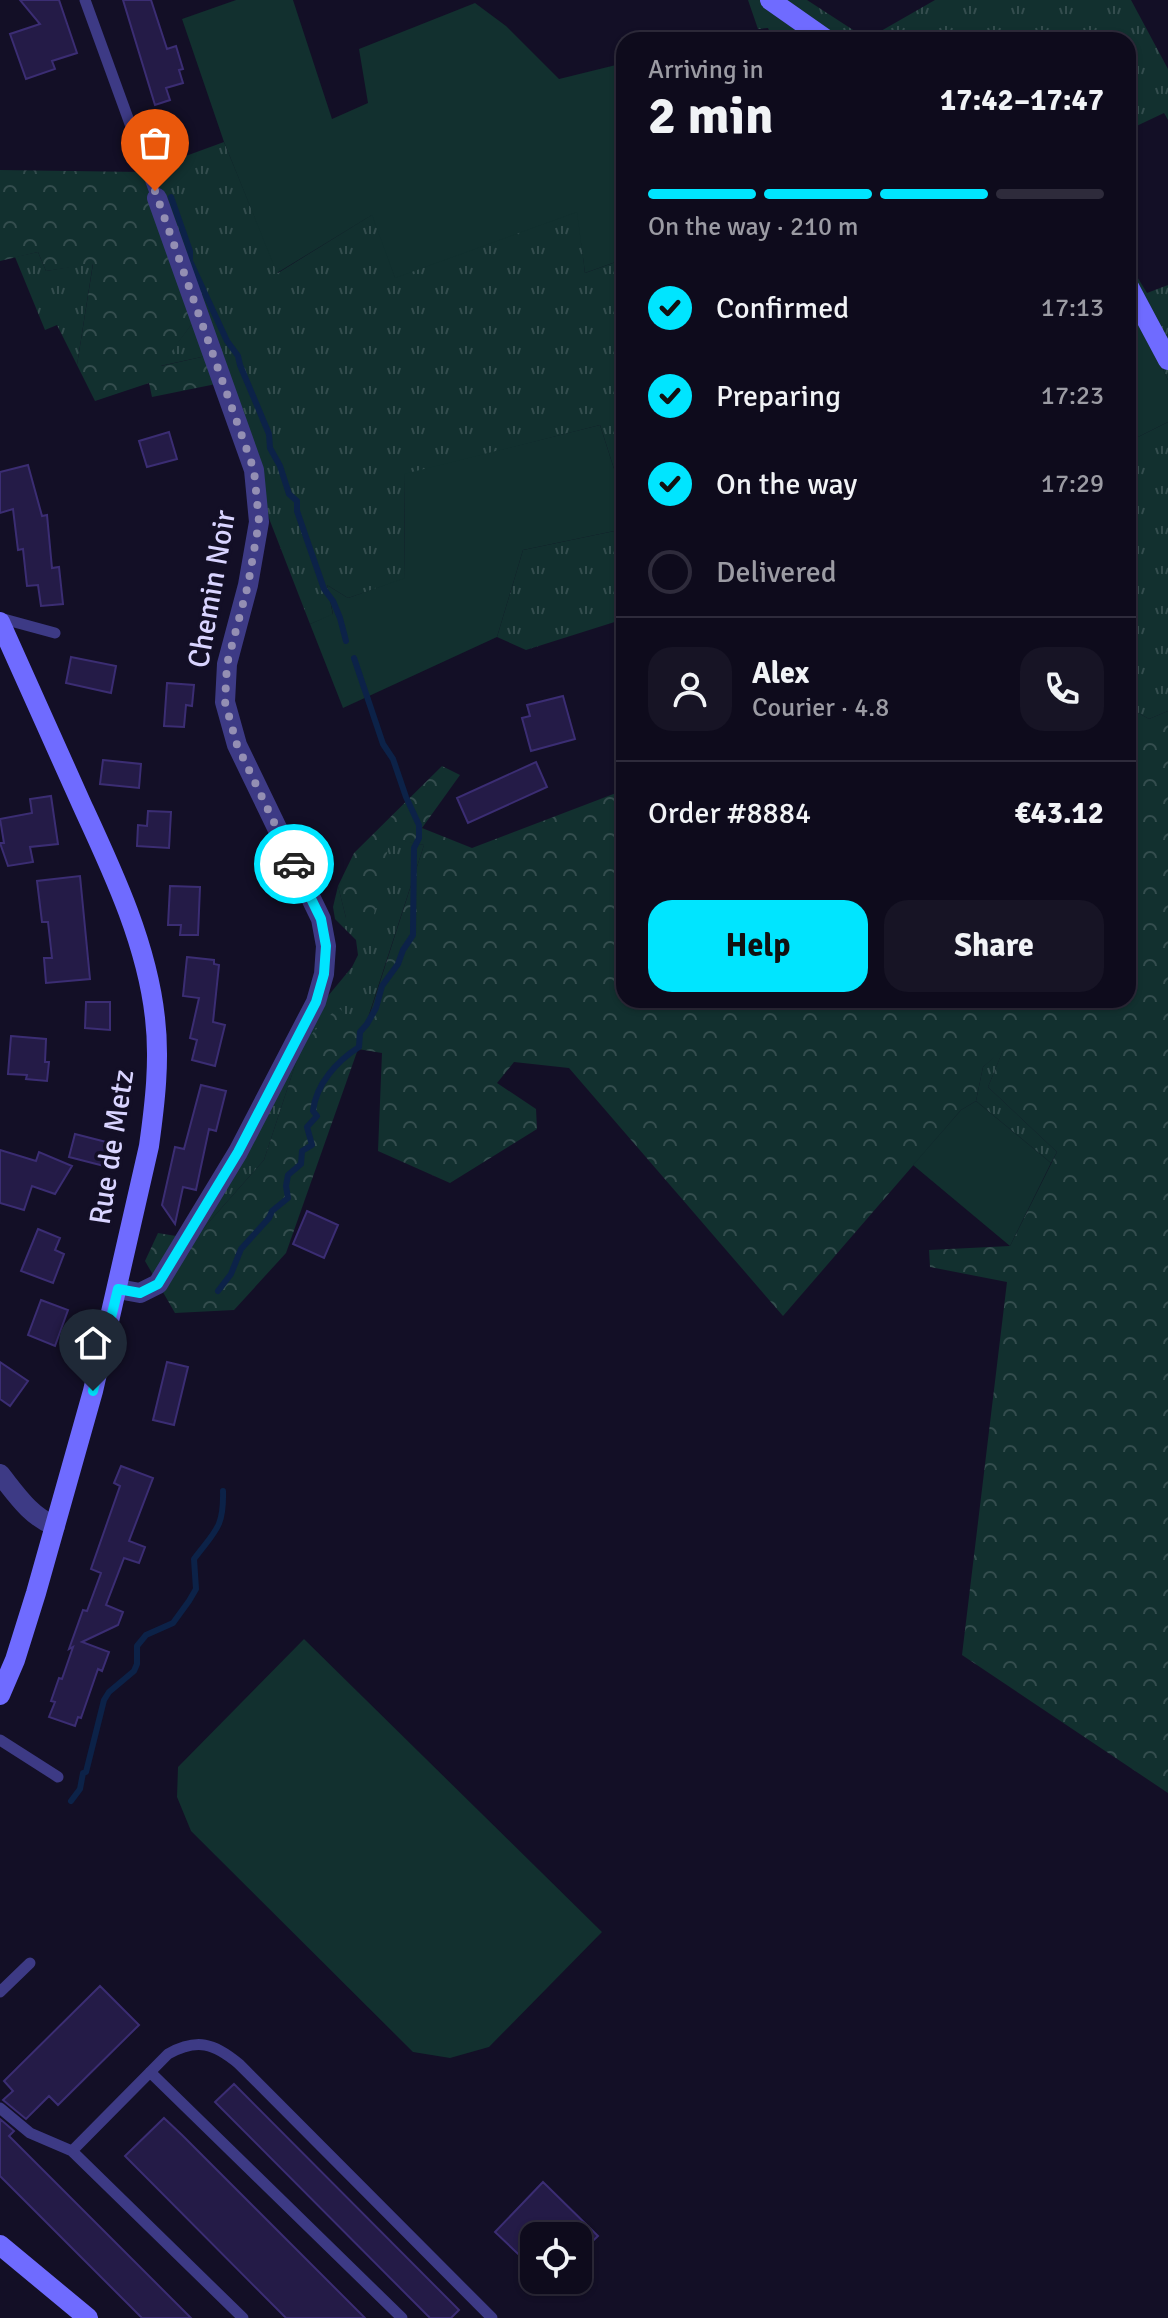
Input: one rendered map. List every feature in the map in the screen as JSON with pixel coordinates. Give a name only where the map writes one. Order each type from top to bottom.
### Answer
[{"type":"main road","points":[[770,0],[816,32]]},
{"type":"main road","points":[[1136,300],[1168,360]]},
{"type":"main road","name":"Rue de Metz","points":[[0,620],[105,856],[134,931],[149,981],[155,1018],[155,1107],[118,1289],[55,1526],[15,1660],[0,1695]]},
{"type":"main road","points":[[0,2245],[88,2318]]},
{"type":"street","name":"Chemin Noir","points":[[118,1289],[140,1293],[158,1284],[230,1166],[316,1002],[324,974],[326,946],[321,919],[237,745],[225,702],[227,664],[248,585],[259,522],[254,470],[157,198]]},
{"type":"street","points":[[0,1474],[28,1509],[55,1526]]},
{"type":"lane","points":[[85,0],[157,198]]},
{"type":"lane","points":[[0,620],[55,633]]},
{"type":"lane","points":[[0,1740],[58,1777]]},
{"type":"lane","points":[[0,1992],[30,1963]]},
{"type":"lane","points":[[72,2151],[168,2054],[196,2043],[224,2051],[492,2318]]},
{"type":"lane","points":[[150,2072],[402,2318]]},
{"type":"lane","points":[[0,2108],[30,2133],[72,2151],[243,2318]]},
{"type":"green space","points":[[236,0],[293,0],[332,119],[368,103],[359,49],[475,3],[506,26],[559,79],[616,65],[616,262],[585,273],[577,212],[395,278],[372,215],[277,273],[224,142],[182,19]]},
{"type":"green space","points":[[748,0],[807,0],[856,32],[770,32],[768,28],[758,29]]},
{"type":"green space","points":[[935,0],[1131,0],[1168,69],[1168,120],[1164,113],[1136,126],[1136,32],[879,32]]},
{"type":"green space","points":[[224,142],[278,273],[373,214],[395,277],[578,211],[585,273],[616,262],[616,475],[600,425],[404,475],[405,579],[348,598],[327,585],[333,615],[310,624],[206,356],[160,366],[194,321],[142,172]]},
{"type":"green space","points":[[0,170],[142,172],[194,321],[161,366],[206,356],[216,384],[152,397],[149,383],[95,401],[77,365],[93,264],[46,271],[38,252],[0,261]]},
{"type":"green space","points":[[38,252],[46,271],[93,263],[77,365],[57,325],[45,330],[15,257]]},
{"type":"green space","points":[[1136,275],[1147,293],[1168,285],[1168,380],[1139,322],[1136,323]]},
{"type":"green space","points":[[1139,321],[1168,380],[1168,422],[1136,438],[1136,322]]},
{"type":"green space","points":[[1168,422],[1168,711],[1149,719],[1136,712],[1136,438]]},
{"type":"green space","points":[[600,425],[616,475],[616,531],[523,550],[497,637],[343,708],[310,624],[333,614],[327,585],[348,598],[405,578],[404,474]]},
{"type":"green space","points":[[616,531],[616,622],[526,650],[497,637],[523,550]]},
{"type":"green space","points":[[1168,711],[1168,1793],[962,1655],[1007,1282],[930,1267],[929,1250],[1010,1246],[1057,1152],[988,1087],[1003,1050],[983,1067],[976,1101],[961,1110],[783,1316],[569,1068],[514,1062],[497,1083],[536,1109],[537,1129],[450,1183],[378,1151],[382,1053],[358,1049],[286,1253],[234,1310],[175,1313],[145,1261],[158,1233],[194,1239],[264,1160],[302,1044],[338,1007],[364,1032],[424,845],[390,839],[373,919],[346,918],[338,886],[354,853],[442,766],[460,775],[422,828],[472,848],[616,793],[616,1008],[1136,1008],[1136,712],[1149,719]]},
{"type":"green space","points":[[390,838],[424,845],[363,1033],[302,1044],[264,1160],[194,1239],[323,1002],[358,955],[356,940],[335,919],[333,907],[338,886],[346,918]]},
{"type":"green space","points":[[1004,1048],[988,1087],[1057,1152],[1051,1163],[976,1101],[983,1067]]},
{"type":"green space","points":[[976,1101],[1051,1163],[1010,1246],[913,1165],[961,1110]]},
{"type":"green space","points":[[304,1639],[602,1932],[489,2047],[450,2058],[413,2052],[191,1831],[177,1797],[178,1767]]},
{"type":"building","points":[[20,0],[59,0],[77,53],[52,61],[55,69],[26,79],[10,34],[40,24]]},
{"type":"building","points":[[123,0],[151,0],[167,49],[176,46],[183,69],[179,70],[183,83],[166,88],[170,100],[155,105]]},
{"type":"building","points":[[169,432],[177,459],[147,467],[139,441]]},
{"type":"building","points":[[28,465],[42,516],[47,515],[52,568],[59,567],[63,604],[41,606],[38,585],[27,586],[23,549],[18,550],[13,509],[0,513],[0,472]]},
{"type":"building","points":[[71,657],[116,666],[111,693],[66,683]]},
{"type":"building","points":[[167,683],[194,685],[192,706],[186,705],[184,727],[164,726]]},
{"type":"building","points":[[563,696],[575,739],[531,751],[522,718],[530,716],[527,705]]},
{"type":"building","points":[[103,760],[141,764],[139,788],[100,784]]},
{"type":"building","points":[[536,762],[547,787],[468,823],[457,798]]},
{"type":"building","points":[[51,796],[58,844],[30,847],[33,862],[8,866],[0,843],[4,843],[0,819],[32,813],[30,799]]},
{"type":"building","points":[[148,811],[171,812],[169,848],[137,846],[138,825],[147,826]]},
{"type":"building","points":[[80,876],[90,979],[46,983],[44,958],[52,958],[48,922],[42,922],[37,881]]},
{"type":"building","points":[[170,886],[200,887],[198,935],[180,935],[181,925],[168,925]]},
{"type":"building","points":[[187,957],[214,960],[214,964],[219,965],[213,1022],[225,1025],[215,1066],[192,1060],[197,1040],[190,1038],[199,998],[183,996]]},
{"type":"building","points":[[86,1002],[110,1002],[110,1030],[85,1028]]},
{"type":"building","points":[[11,1036],[46,1039],[45,1062],[49,1062],[47,1081],[8,1074]]},
{"type":"building","points":[[201,1085],[226,1091],[216,1131],[209,1129],[196,1190],[183,1187],[175,1224],[162,1205],[175,1147],[184,1149]]},
{"type":"building","points":[[75,1134],[118,1145],[112,1168],[69,1157]]},
{"type":"building","points":[[0,1150],[36,1161],[39,1152],[72,1166],[55,1194],[32,1186],[24,1210],[0,1203]]},
{"type":"building","points":[[307,1211],[338,1225],[324,1258],[293,1244]]},
{"type":"building","points":[[38,1229],[60,1238],[55,1250],[64,1254],[53,1283],[21,1271]]},
{"type":"building","points":[[41,1300],[68,1310],[55,1346],[28,1335]]},
{"type":"building","points":[[0,1362],[28,1381],[10,1406],[0,1399]]},
{"type":"building","points":[[167,1362],[188,1367],[174,1425],[153,1420]]},
{"type":"building","points":[[121,1466],[153,1478],[129,1541],[145,1547],[139,1563],[124,1558],[106,1605],[123,1612],[118,1625],[82,1642],[109,1652],[102,1671],[98,1669],[81,1718],[78,1717],[75,1726],[49,1717],[55,1702],[51,1701],[59,1678],[62,1679],[83,1610],[87,1611],[101,1573],[91,1569],[120,1486],[114,1483]]},
{"type":"building","points":[[100,1986],[139,2025],[58,2105],[49,2096],[26,2119],[3,2100],[13,2091],[4,2081]]},
{"type":"building","points":[[234,2084],[459,2310],[451,2318],[430,2318],[215,2102]]},
{"type":"building","points":[[164,2118],[365,2318],[286,2318],[125,2156]]},
{"type":"building","points":[[0,2119],[14,2131],[9,2136],[191,2318],[142,2318],[0,2176]]},
{"type":"building","points":[[543,2182],[584,2222],[520,2222],[520,2256],[495,2232]]},
{"type":"waterway","points":[[171,197],[190,251],[190,261],[227,341],[238,356],[269,434],[270,448],[289,494],[297,501],[297,511],[324,589],[333,601],[346,641]]},
{"type":"waterway","points":[[218,1291],[231,1274],[241,1249],[272,1211],[288,1198],[288,1175],[301,1164],[302,1151],[312,1145],[307,1127],[317,1116],[313,1111],[318,1092],[336,1066],[359,1047],[360,1032],[376,1008],[382,986],[413,935],[414,848],[419,838],[419,825],[393,759],[383,744],[354,658]]},
{"type":"waterway","points":[[71,1801],[80,1789],[83,1773],[86,1772],[104,1700],[134,1671],[137,1646],[146,1635],[173,1623],[196,1589],[194,1559],[220,1521],[223,1491]]},
{"type":"way so far","points":[[155,191],[254,470],[259,522],[248,585],[227,664],[225,702],[237,745],[294,864]]},
{"type":"route","points":[[93,1391],[118,1289],[140,1293],[158,1284],[238,1152],[316,1002],[324,974],[326,946],[321,919],[294,864]]}]
